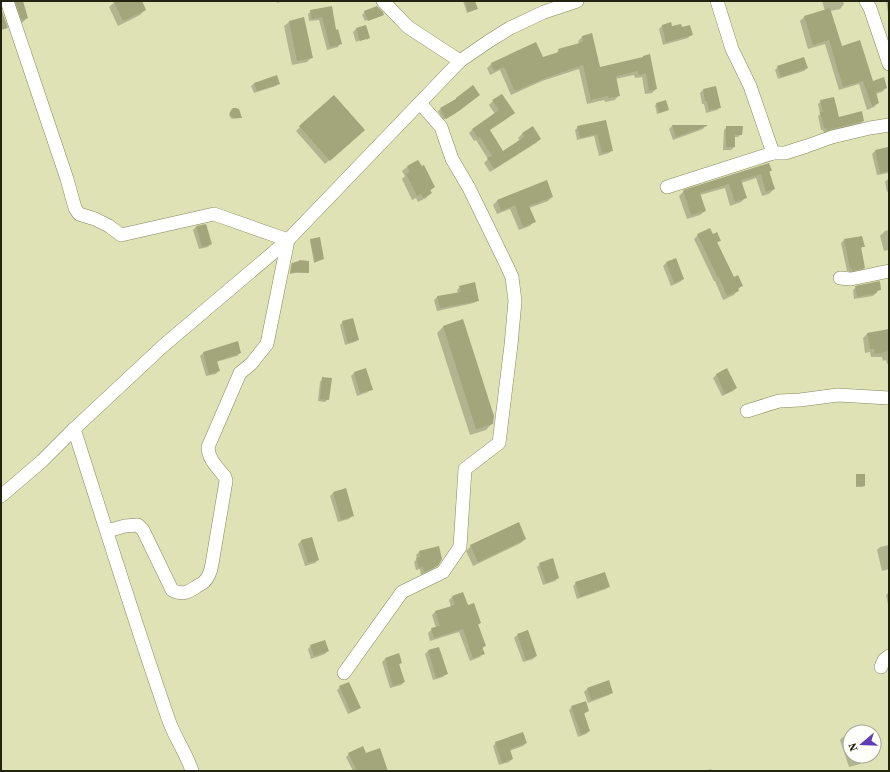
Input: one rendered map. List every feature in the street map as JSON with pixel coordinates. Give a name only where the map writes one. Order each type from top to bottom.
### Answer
[{"type":"street","points":[[7,1],[67,179],[75,208],[79,214],[95,219],[121,234],[214,214],[288,240]]},
{"type":"street","points":[[383,1],[408,27],[460,61]]},
{"type":"street","points":[[1,496],[42,461],[162,346],[288,240],[460,61],[510,28],[544,12],[577,1]]},
{"type":"street","points":[[717,1],[732,49],[750,86],[773,153]]},
{"type":"street","points":[[866,1],[870,8],[889,64]]},
{"type":"street","points":[[344,673],[402,592],[443,572],[460,547],[465,469],[499,443],[515,301],[512,278],[470,188],[452,159],[441,127],[420,103]]},
{"type":"street","points":[[667,187],[773,153],[785,153],[832,137],[889,125]]},
{"type":"street","points":[[107,531],[138,524],[144,530],[172,590],[177,593],[184,594],[192,590],[204,581],[210,573],[226,481],[225,477],[210,457],[208,448],[240,373],[251,364],[267,344],[288,240]]},
{"type":"street","points":[[840,278],[851,279],[889,271]]},
{"type":"street","points":[[747,411],[780,401],[838,395],[889,398]]},
{"type":"street","points":[[74,429],[169,721],[192,771]]},
{"type":"street","points":[[880,667],[884,660],[889,656]]},
{"type":"building","points":[[15,1],[23,1],[28,18],[22,20]]},
{"type":"building","points":[[113,1],[142,1],[146,10],[123,21]]},
{"type":"building","points":[[465,1],[475,1],[478,9],[468,12]]},
{"type":"building","points":[[332,6],[336,30],[338,29],[342,44],[330,47],[322,17],[312,19],[310,10]]},
{"type":"building","points":[[377,6],[384,15],[368,21],[364,11]]},
{"type":"building","points":[[1,8],[8,28],[1,30]]},
{"type":"building","points":[[830,8],[842,46],[860,40],[873,81],[884,77],[887,88],[876,92],[879,103],[872,106],[863,81],[843,87],[829,40],[813,45],[804,16]]},
{"type":"building","points":[[304,17],[313,58],[297,61],[289,21]]},
{"type":"building","points":[[671,22],[672,26],[681,24],[682,27],[690,25],[693,35],[666,42],[662,25]]},
{"type":"building","points":[[366,25],[370,38],[360,41],[356,28]]},
{"type":"building","points":[[592,33],[600,67],[650,54],[657,89],[649,91],[646,73],[639,75],[638,71],[616,76],[620,96],[609,98],[608,96],[591,100],[583,65],[548,77],[515,91],[504,67],[494,71],[491,63],[536,42],[543,57],[559,52],[558,49],[583,42],[582,36]]},
{"type":"building","points":[[804,57],[808,68],[781,77],[777,66]]},
{"type":"building","points":[[277,75],[280,84],[257,91],[254,83]]},
{"type":"building","points":[[473,85],[480,95],[446,119],[440,108],[456,99]]},
{"type":"building","points":[[716,86],[721,108],[709,110],[707,101],[705,101],[703,89]]},
{"type":"building","points":[[502,94],[515,113],[490,130],[503,151],[524,137],[522,133],[533,126],[541,139],[494,169],[487,158],[492,156],[480,137],[478,138],[472,129],[499,110],[492,100]]},
{"type":"building","points":[[334,95],[365,130],[330,161],[299,126]]},
{"type":"building","points":[[834,97],[839,117],[862,111],[864,121],[827,130],[824,128],[820,112],[823,112],[820,100]]},
{"type":"building","points":[[666,100],[669,110],[659,113],[656,103]]},
{"type":"building","points":[[233,108],[239,109],[242,118],[234,118],[231,116],[230,113]]},
{"type":"building","points":[[606,120],[613,151],[602,153],[597,134],[580,138],[577,126]]},
{"type":"building","points":[[672,125],[707,125],[707,126],[676,137]]},
{"type":"building","points":[[726,126],[743,126],[742,135],[735,135],[735,147],[726,147]]},
{"type":"building","points":[[888,147],[889,171],[880,173],[875,150]]},
{"type":"building","points":[[418,160],[422,166],[424,165],[435,187],[430,190],[432,193],[423,198],[421,194],[417,196],[406,174],[410,172],[407,166]]},
{"type":"building","points":[[769,163],[772,171],[769,171],[775,189],[766,192],[761,174],[741,180],[747,198],[735,202],[729,184],[700,193],[706,211],[691,215],[683,190]]},
{"type":"building","points":[[547,180],[553,197],[529,206],[536,222],[523,227],[515,205],[501,211],[497,200]]},
{"type":"building","points":[[206,224],[212,244],[202,247],[196,226]]},
{"type":"building","points":[[710,228],[713,234],[717,232],[721,241],[717,242],[734,277],[738,275],[743,286],[738,288],[739,291],[727,296],[697,234]]},
{"type":"building","points":[[862,236],[865,247],[861,247],[865,268],[852,271],[852,268],[850,269],[844,239]]},
{"type":"building","points":[[320,237],[324,259],[315,262],[310,239]]},
{"type":"building","points":[[676,258],[684,279],[674,283],[666,262]]},
{"type":"building","points":[[299,260],[309,261],[309,273],[290,273],[292,263]]},
{"type":"building","points":[[880,281],[881,290],[876,291],[877,293],[857,297],[855,286]]},
{"type":"building","points":[[475,282],[479,301],[440,308],[437,296],[461,292],[459,286]]},
{"type":"building","points":[[353,318],[359,340],[348,343],[342,321]]},
{"type":"building","points":[[463,319],[494,416],[493,424],[476,429],[443,326]]},
{"type":"building","points":[[889,329],[889,351],[875,354],[874,349],[870,349],[867,333]]},
{"type":"building","points":[[238,341],[241,353],[217,361],[220,371],[209,374],[203,352]]},
{"type":"building","points":[[366,368],[373,390],[360,393],[354,372]]},
{"type":"building","points":[[727,368],[737,388],[725,394],[716,374]]},
{"type":"building","points":[[322,377],[332,378],[329,400],[320,399]]},
{"type":"building","points":[[856,474],[865,474],[865,486],[856,486]]},
{"type":"building","points":[[346,488],[354,516],[341,520],[333,492]]},
{"type":"building","points":[[519,522],[526,539],[478,562],[470,545]]},
{"type":"building","points":[[312,537],[319,560],[308,563],[301,540]]},
{"type":"building","points":[[439,546],[442,559],[438,566],[424,572],[423,566],[419,568],[416,558],[420,557],[419,551]]},
{"type":"building","points":[[553,558],[559,578],[546,583],[539,563]]},
{"type":"building","points":[[605,572],[610,587],[580,597],[575,582]]},
{"type":"building","points":[[463,592],[468,605],[474,603],[481,623],[478,624],[486,646],[482,647],[485,654],[473,658],[463,629],[434,638],[431,628],[440,626],[435,611],[455,605],[452,596]]},
{"type":"building","points":[[528,630],[537,656],[526,660],[517,634]]},
{"type":"building","points":[[325,640],[329,651],[314,656],[310,645]]},
{"type":"building","points":[[439,647],[448,674],[436,678],[428,650]]},
{"type":"building","points":[[399,653],[402,663],[399,664],[405,682],[393,686],[385,658]]},
{"type":"building","points":[[609,680],[613,693],[591,700],[587,688]]},
{"type":"building","points":[[349,682],[361,708],[351,712],[339,686]]},
{"type":"building","points":[[586,701],[589,711],[584,713],[590,731],[581,735],[571,706]]},
{"type":"building","points":[[523,732],[527,743],[510,749],[513,759],[502,763],[495,742]]},
{"type":"building","points":[[363,746],[366,753],[380,748],[388,771],[357,771],[348,753]]}]
